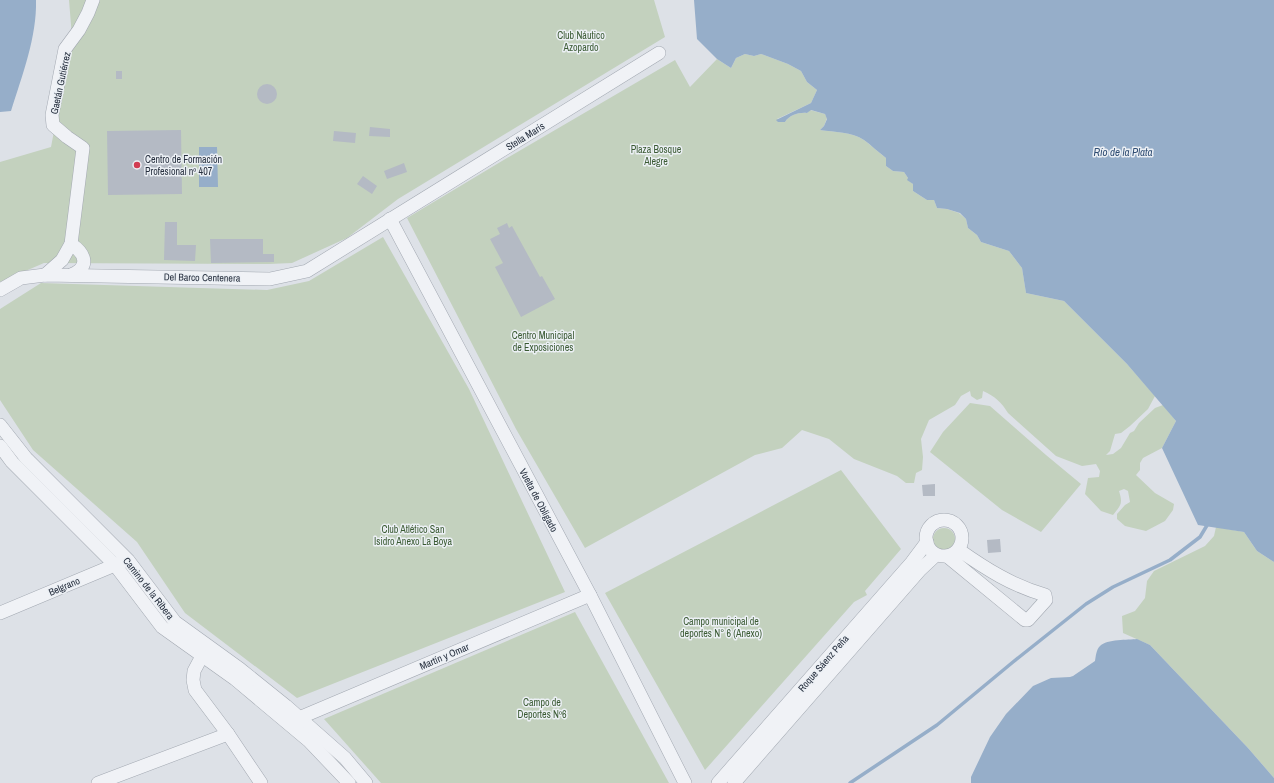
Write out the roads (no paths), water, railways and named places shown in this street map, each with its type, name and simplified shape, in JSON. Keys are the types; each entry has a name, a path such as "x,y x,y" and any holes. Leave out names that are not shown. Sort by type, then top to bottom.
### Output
{"street":[{"name":"Gaetán Gutiérrez","path":"71,244 83,148 53,125 52,115 65,49 79,30 94,0"},
{"name":"Stella Maris","path":"390,219 659,53"},
{"name":"Del Barco Centenera","path":"0,290 21,278 45,275 270,278 307,272 390,219"},
{"name":"Vuelta de Obligado","path":"390,219 590,595 685,783"},
{"path":"45,275 62,260 71,244 79,249 84,257 82,269 71,275"},
{"name":"Camino de la Ribera","path":"0,425 26,458 128,560 175,622 240,669 299,718 345,758 366,783"},
{"name":"Camino de la Ribera","path":"0,446 12,462 115,565 162,627 235,679 309,741 349,783"},
{"name":"Roque Sáenz Peña","path":"718,783 912,562 927,542 926,537 928,530 933,524 940,520 948,520 955,523 962,531 963,541 920,570 734,783"},
{"path":"927,542 931,550 947,553 987,570 1027,590 1045,595 1046,600 1028,620 1025,620 947,553"},
{"name":"Belgrano","path":"0,613 128,560"},
{"name":"Martín y Omar","path":"299,718 590,595"},
{"path":"202,656 194,671 192,680 195,690 228,734 261,783"},
{"path":"98,783 228,734"}],"water":[{"path":"0,0 36,0 36,14 28,56 11,111 0,112"},
{"name":"Río de la Plata","path":"694,0 1274,0 1274,562 1257,551 1244,532 1198,525 1162,448 1176,421 1127,364 1064,301 1026,293 1022,268 1009,251 981,242 977,235 968,228 966,219 960,213 937,208 934,200 927,200 913,191 913,184 907,180 908,178 904,172 893,171 886,166 886,158 864,140 848,134 820,130 824,126 827,119 825,114 811,110 807,113 792,116 785,122 778,122 776,120 811,103 817,90 807,82 801,71 788,64 761,54 754,56 745,54 736,58 731,68 717,59 697,39"},
{"path":"199,147 217,147 218,187 199,187"},
{"path":"1137,639 1150,645 1248,748 1274,778 1274,783 971,783 971,777 990,737 1006,714 1033,686 1051,678 1073,676 1095,661 1098,649 1107,642"}],"waterway":[{"path":"850,783 937,725 1086,604 1113,587 1170,560 1200,537 1209,522"}],"place":[{"name":"Centro de Formación Profesional nº 407","path":"137,165"}],"park label":[{"name":"Club Náutico Azopardo","path":"581,40"},
{"name":"Plaza Bosque Alegre","path":"656,154"},
{"name":"Centro Municipal de Exposiciones","path":"543,340"},
{"name":"Club Atlético San Isidro Anexo La Boya","path":"413,534"},
{"name":"Campo municipal de deportes N° 6 (Anexo)","path":"721,626"},
{"name":"Campo de Deportes Nº6","path":"542,708"}]}
